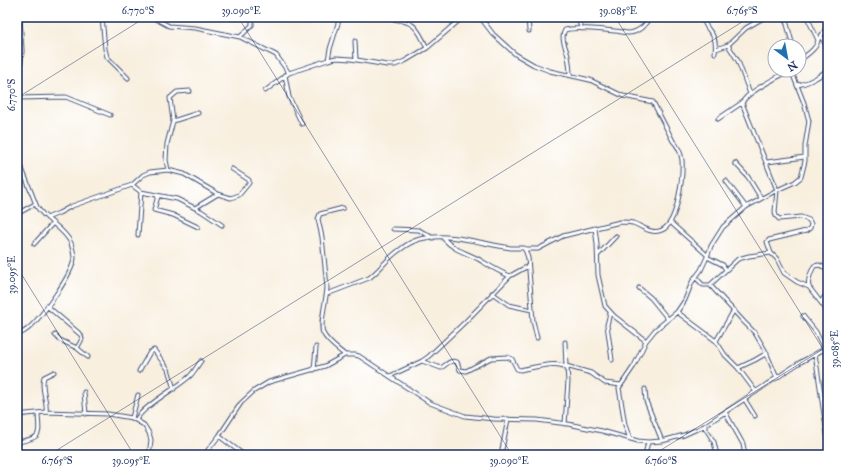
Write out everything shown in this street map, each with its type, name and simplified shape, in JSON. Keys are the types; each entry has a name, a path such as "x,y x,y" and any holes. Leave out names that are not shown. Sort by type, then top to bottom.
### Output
{"street":[{"path":"20,17 22,51 17,98 66,97 110,115"},
{"path":"102,17 107,57 128,78"},
{"path":"152,17 169,26 195,28 240,37 276,55 289,73"},
{"path":"240,37 252,24 252,17"},
{"path":"328,60 340,17"},
{"path":"383,17 406,21 413,25 420,34 427,48"},
{"path":"265,91 289,73 336,58 382,65 395,65 410,60 427,48 463,17"},
{"path":"327,294 369,278 389,257 414,241 420,239 442,237 525,249 538,249 563,236 627,222 652,231 661,231 666,228 674,217 680,193 682,160 677,145 666,129 655,105 649,100 622,96 590,80 550,71 534,64 515,54 493,34 480,17"},
{"path":"528,17 529,32"},
{"path":"577,17 582,29"},
{"path":"570,75 568,54 563,40 563,33 567,29 597,29 630,33 644,26 648,22 649,17"},
{"path":"703,17 715,38 716,51 728,45 746,28 764,17"},
{"path":"785,17 790,38"},
{"path":"807,17 818,40"},
{"path":"807,54 818,44 818,40 828,27"},
{"path":"821,36 828,49"},
{"path":"355,41 356,60"},
{"path":"728,45 738,61 750,94"},
{"path":"797,85 804,84 824,74 828,67"},
{"path":"285,75 289,97 302,124"},
{"path":"718,119 743,102 744,99 750,94 776,78"},
{"path":"630,439 625,425 619,388 634,366 646,340 655,330 677,312 687,296 692,282 707,256 716,236 723,227 746,207 761,198 799,180 803,171 805,157 804,146 809,122 804,103 794,78"},
{"path":"168,170 166,160 167,144 173,121 170,98 178,92 190,91"},
{"path":"743,102 743,106 767,162 777,190 776,216 779,219 800,217 809,220 811,224 810,228 806,231 769,240 767,245 787,276 809,287 828,312"},
{"path":"173,121 198,113"},
{"path":"17,156 35,204 42,214 67,236 74,257 67,277 47,306 31,326 17,335"},
{"path":"767,162 805,157"},
{"path":"735,163 752,182 761,198"},
{"path":"46,218 72,206 132,185 150,172 168,170 184,174 218,194 231,198 236,197 249,183 249,180 232,169"},
{"path":"17,172 22,171"},
{"path":"726,181 746,207"},
{"path":"132,185 141,192 177,199 201,211 222,226"},
{"path":"138,235 141,192"},
{"path":"195,208 218,194"},
{"path":"158,196 154,210 174,215 198,227"},
{"path":"17,214 35,204"},
{"path":"343,208 320,214 319,216 327,294 322,328 326,337 345,355"},
{"path":"670,222 707,256 723,265 726,270"},
{"path":"34,244 52,223"},
{"path":"595,228 598,254 598,275 605,306 610,312 646,340"},
{"path":"393,230 419,230 433,238"},
{"path":"598,254 606,248 616,236"},
{"path":"442,237 455,249 479,260 495,270 510,276"},
{"path":"525,249 528,258 532,310 537,338"},
{"path":"695,277 703,285 710,285 734,263 743,258 771,253"},
{"path":"809,287 808,284 814,266 819,265 828,270"},
{"path":"390,376 422,361 437,350 510,276 528,266"},
{"path":"710,285 755,333 777,378"},
{"path":"639,288 651,298 668,319"},
{"path":"821,302 828,291"},
{"path":"492,293 509,305 532,310"},
{"path":"47,306 81,335 82,339 77,348"},
{"path":"716,341 734,310"},
{"path":"610,312 607,325 612,360"},
{"path":"677,312 716,341 725,355 738,368 756,392"},
{"path":"804,316 816,332 824,349"},
{"path":"55,335 60,340 77,348 88,358"},
{"path":"565,342 568,381 566,424"},
{"path":"314,370 316,347"},
{"path":"204,455 219,436 241,403 254,391 277,380 314,370 345,355 359,356 430,403 465,416 476,418 537,420 566,424 648,442 662,441 684,435 704,426 777,378 828,347"},
{"path":"139,370 150,352 154,350 168,370 174,389"},
{"path":"738,368 766,353"},
{"path":"815,354 828,441"},
{"path":"422,361 441,368 454,361 457,362 460,370 462,371 491,358 506,357 512,359 517,369 520,370 556,364 563,365 591,373 605,382 621,385"},
{"path":"136,420 152,404 192,375 201,361"},
{"path":"46,412 47,408 43,380 44,377 54,372"},
{"path":"645,389 646,401 662,441"},
{"path":"84,392 86,414"},
{"path":"132,418 138,396"},
{"path":"745,400 755,416"},
{"path":"17,415 46,412 108,414 132,418 144,425 149,433 151,440 149,455"},
{"path":"725,412 743,444 746,455"},
{"path":"18,442 37,437 39,432 38,413"},
{"path":"501,455 508,419"},
{"path":"704,426 714,442 718,455"},
{"path":"219,436 244,455"},
{"path":"645,455 648,442"}]}
